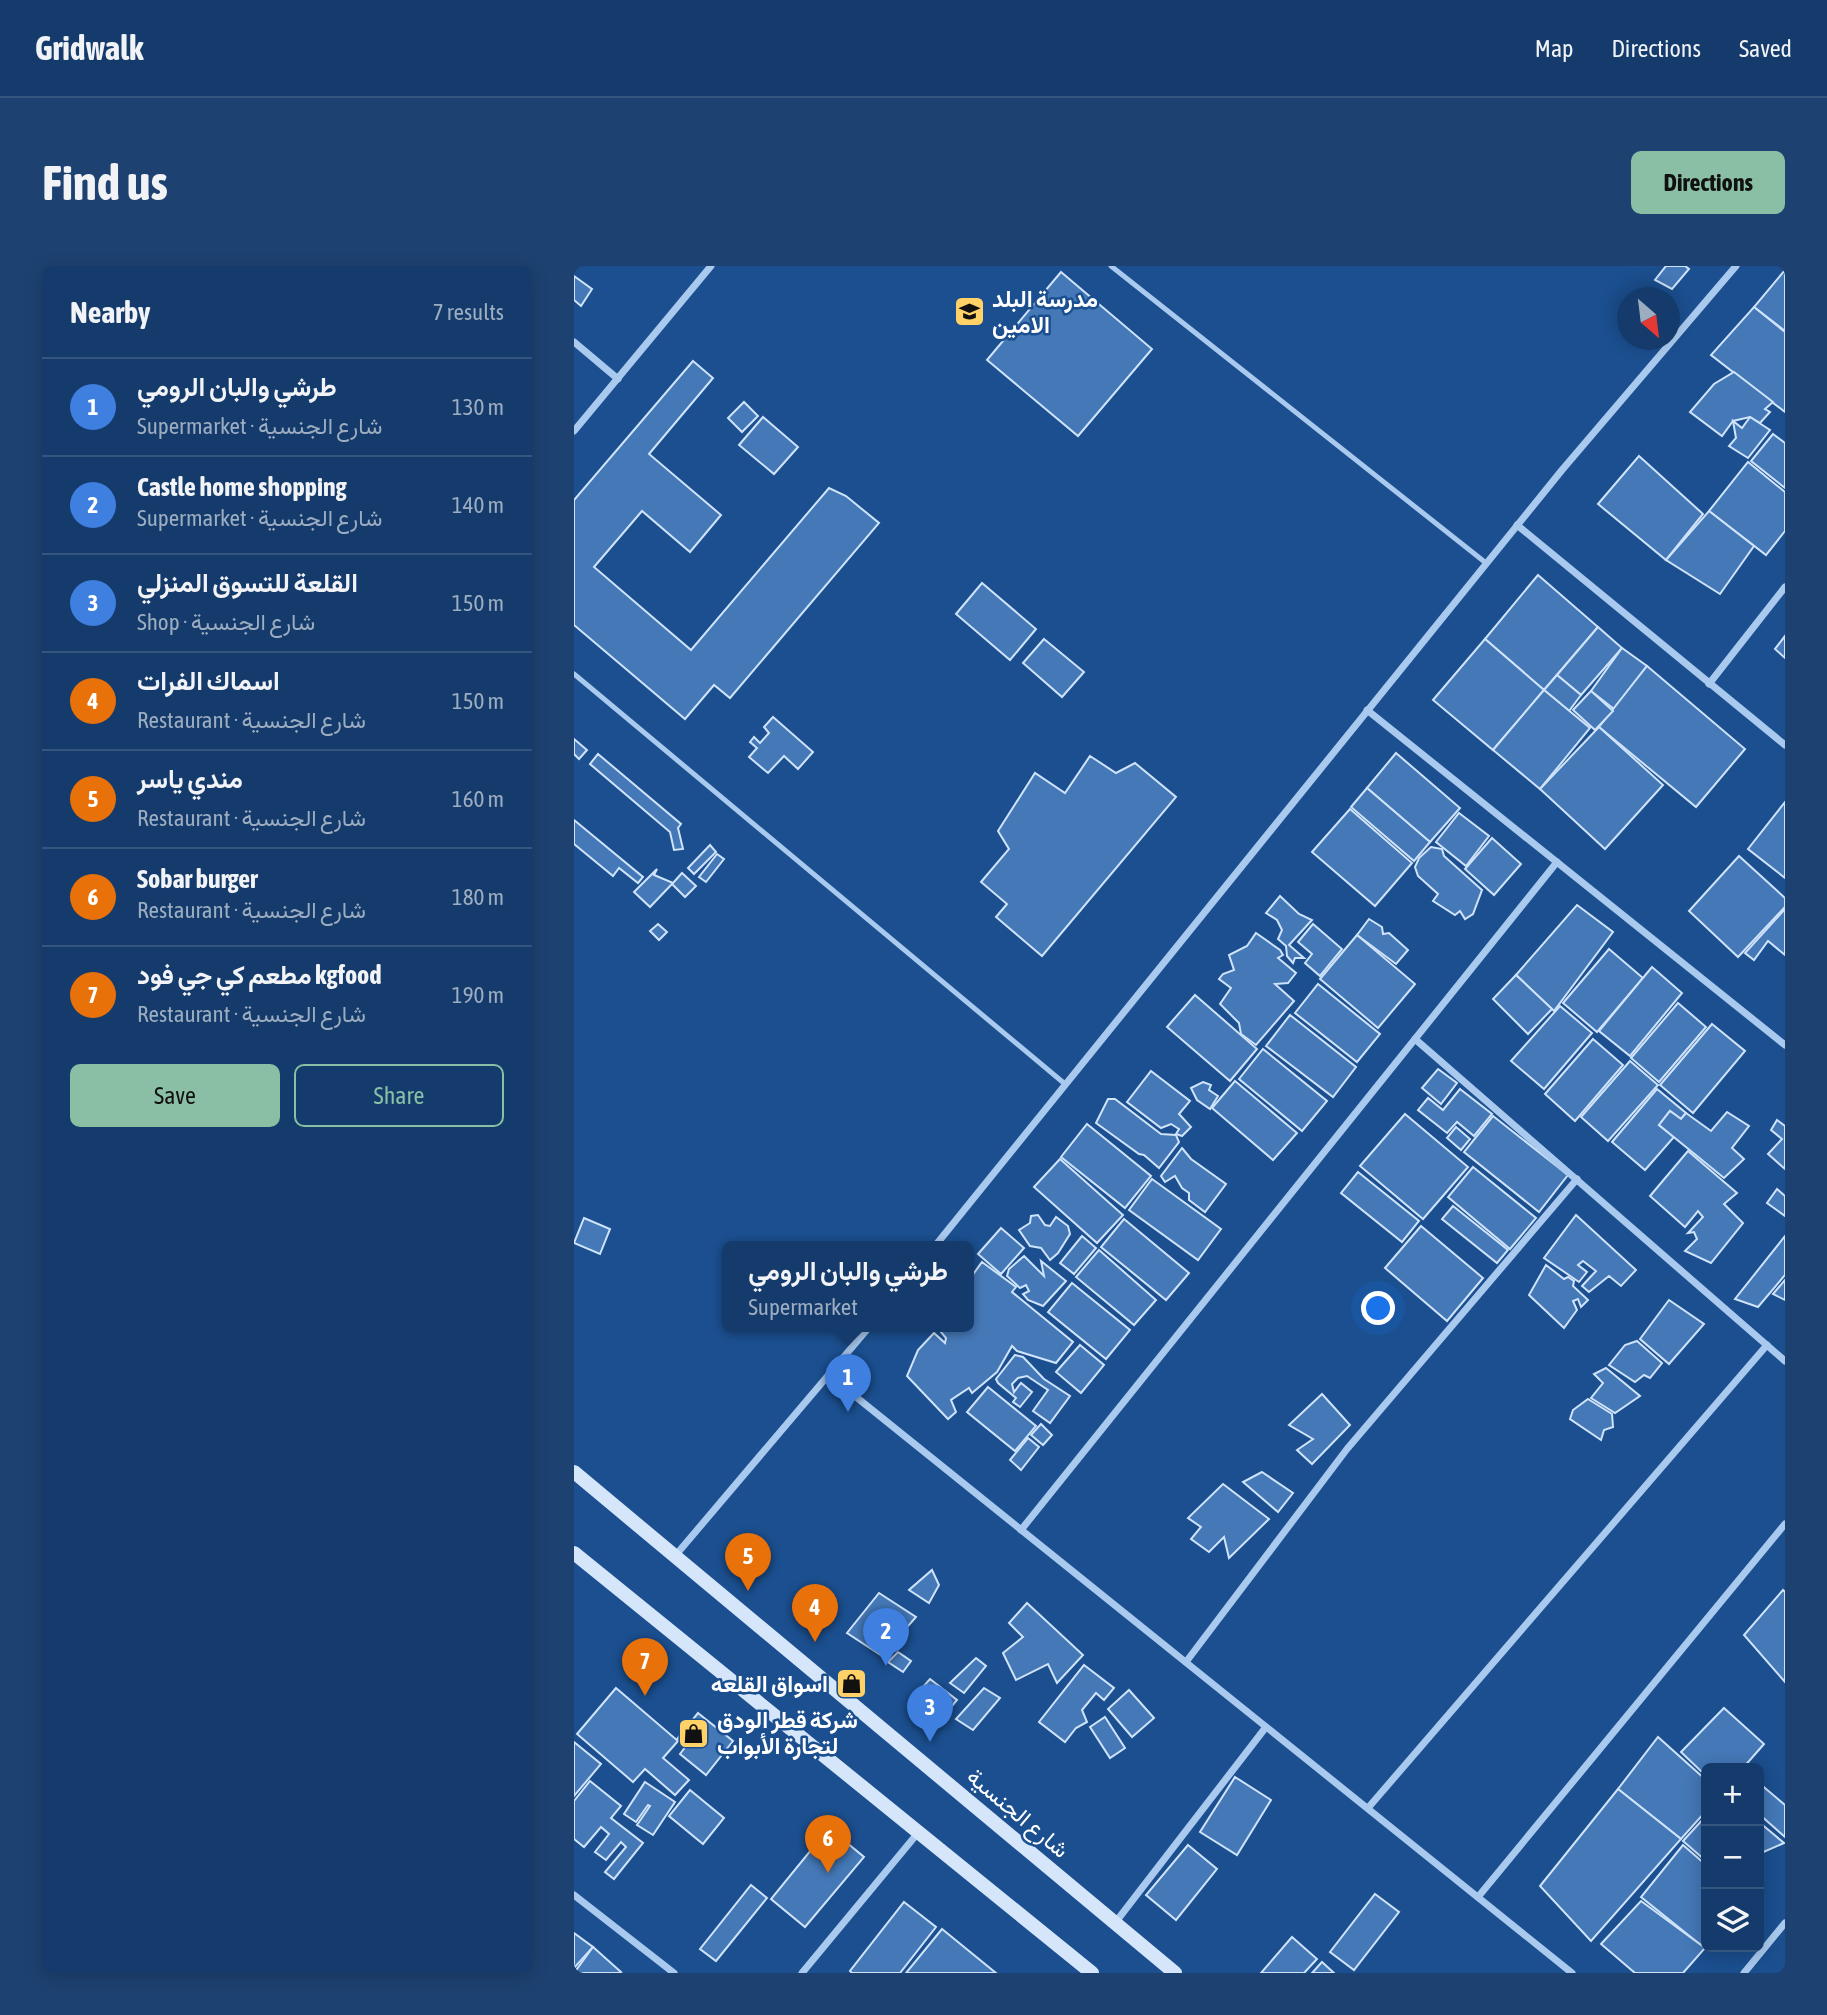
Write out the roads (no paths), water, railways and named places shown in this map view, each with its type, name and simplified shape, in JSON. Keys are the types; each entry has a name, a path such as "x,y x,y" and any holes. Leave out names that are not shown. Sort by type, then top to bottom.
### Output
{"main road":[{"name":"شارع الجنسية","path":"574,1472 1175,1973"},
{"path":"574,1553 917,1834 1092,1973"}],"street":[{"path":"574,431 711,266"},
{"path":"939,1241 1517,525 1736,266"},
{"path":"574,342 618,379"},
{"path":"1517,525 1785,745"},
{"path":"1709,684 1785,587"},
{"path":"1367,710 1785,1045"},
{"path":"1021,1530 1557,862"},
{"path":"1415,1039 1785,1361"},
{"path":"1186,1662 1347,1449 1577,1178"},
{"path":"675,1556 865,1332"},
{"path":"1368,1808 1767,1345"},
{"path":"830,1376 1572,1973"},
{"path":"1478,1897 1785,1524"},
{"path":"1114,1924 1266,1727"},
{"path":"802,1973 917,1834"},
{"path":"574,1895 674,1973"},
{"path":"1744,1973 1785,1923"}],"lane":[{"path":"1111,266 1486,563"},
{"path":"574,674 1065,1084"}],"place":[{"name":"مدرسة البلد الامين","path":"969,312"},
{"name":"طرشي والبان الرومي","path":"848,1412"},
{"name":"مندي ياسر","path":"748,1591"},
{"name":"اسماك الفرات","path":"815,1642"},
{"name":"Castle home shopping","path":"886,1666"},
{"name":"اسواق القلعه","path":"851,1684"},
{"name":"مطعم کي جي فود kgfood","path":"645,1696"},
{"name":"شركة قطر الودق لتجارة الأبواب","path":"694,1733"},
{"name":"القلعة للتسوق المنزلي","path":"930,1742"},
{"name":"Sobar burger","path":"828,1873"}]}
